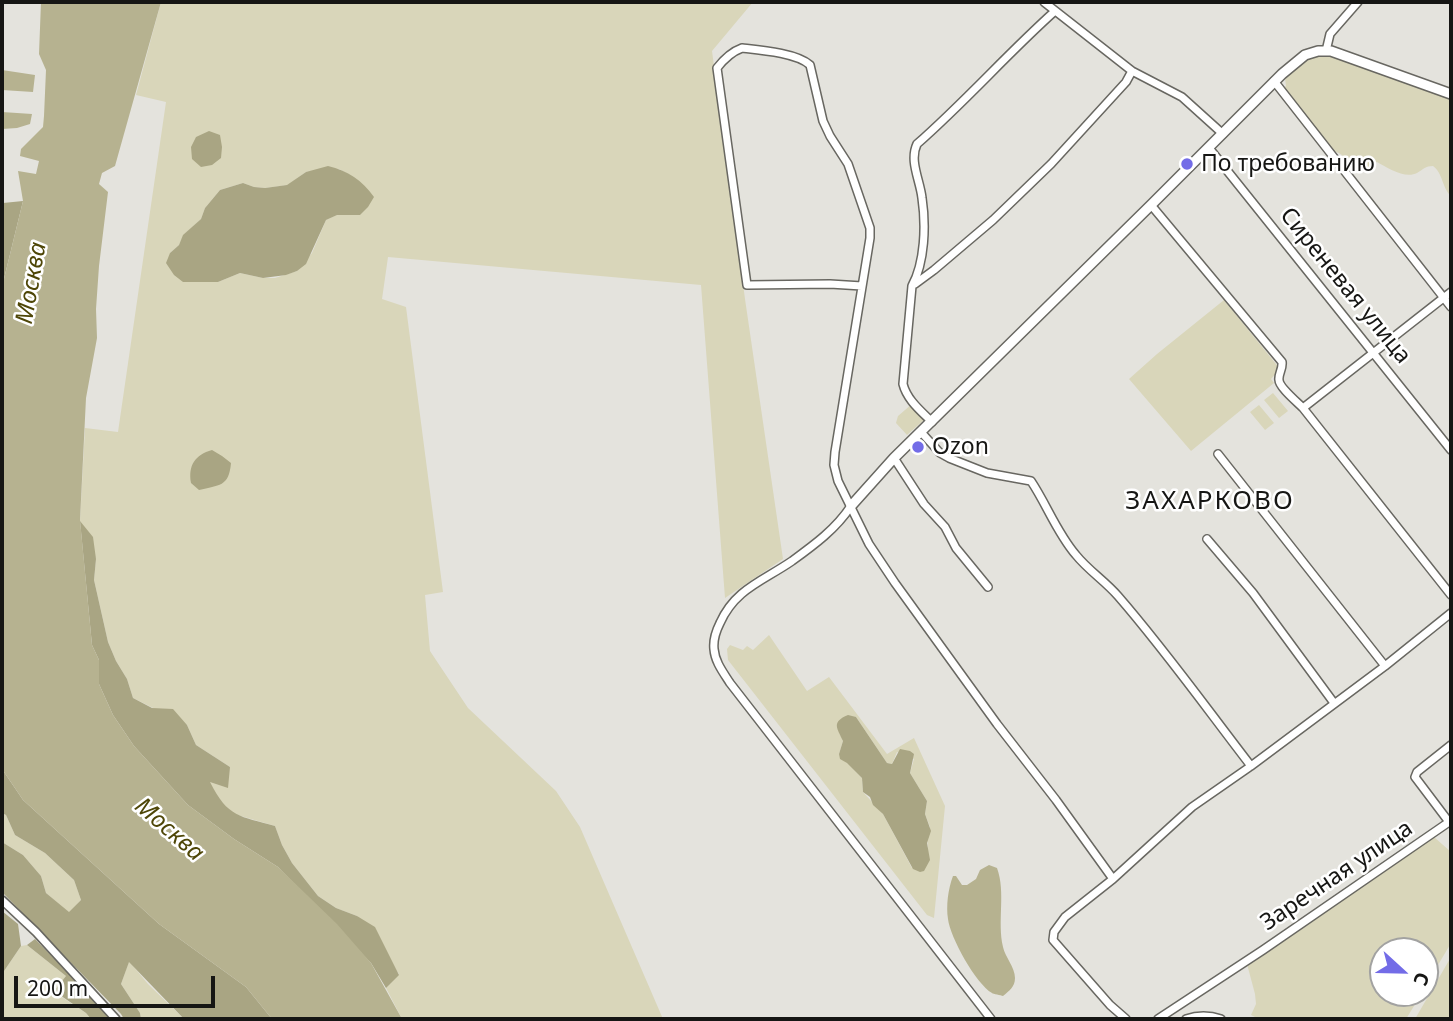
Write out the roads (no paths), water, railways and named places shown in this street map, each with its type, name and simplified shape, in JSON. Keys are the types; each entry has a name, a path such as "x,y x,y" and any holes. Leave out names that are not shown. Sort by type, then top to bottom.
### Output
{"street":[{"path":"1044,2 1132,71 1182,97 1223,134"},
{"path":"1326,51 1330,34 1358,2"},
{"path":"932,422 905,392 903,384 912,286 918,275 924,219 923,200 913,159 917,144 1055,11"},
{"path":"862,286 747,285 717,68 736,50 742,48 807,61 823,121 848,164 870,228 862,286 834,465 838,481 869,544 895,583 1112,879"},
{"path":"991,1019 730,683 715,657 713,648 723,615 735,598 750,586 791,561 837,526 851,506 894,458 1209,148 1260,94 1305,55 1326,51 1339,54 1451,94"},
{"path":"912,286 934,271 993,220 1043,172 1126,82 1132,71"},
{"path":"1274,81 1451,307"},
{"name":"Сиреневая улица","path":"1209,148 1451,450"},
{"path":"1151,205 1282,362 1279,383 1303,408 1451,594"},
{"path":"1303,408 1451,292"},
{"path":"921,432 940,453 949,458 987,473 1031,481 1076,555 1117,595 1251,766"},
{"path":"1218,454 1385,666"},
{"path":"894,458 924,504 945,527 956,548 988,587"},
{"path":"1207,538 1253,593 1335,703"},
{"path":"1126,1019 1110,1005 1054,940 1054,932 1066,917 1192,807 1385,666 1451,613"},
{"name":"Заречная улица","path":"1158,1019 1450,821 1415,777 1417,772 1451,744"},
{"path":"2,900 36,932 116,1019"},
{"path":"1186,1019 1213,1016 1221,1019"}],"water":[{"name":"Москва","path":"41,2 161,2 115,166 102,173 99,184 108,192 99,266 97,338 86,398 80,520 92,645 99,660 99,684 113,715 134,746 188,805 278,867 337,924 371,963 402,1019 272,1019 246,987 159,924 23,800 2,769 2,287 23,201 18,171 36,174 39,161 20,156 21,149 43,127 46,70 39,54"},
{"path":"2,70 35,75 33,92 2,90"},
{"path":"2,112 32,114 30,124 2,129"},
{"path":"989,865 997,868 1000,878 1001,937 1004,951 1015,974 1013,986 1003,996 986,988 972,970 953,937 947,914 953,876 956,876 962,885 967,885 976,879 980,870"}],"place":[{"name":"По требованию","path":"1187,164"},
{"name":"Ozon","path":"918,447"}],"district":[{"name":"ЗАХАРКОВО","path":"1210,502"}]}
